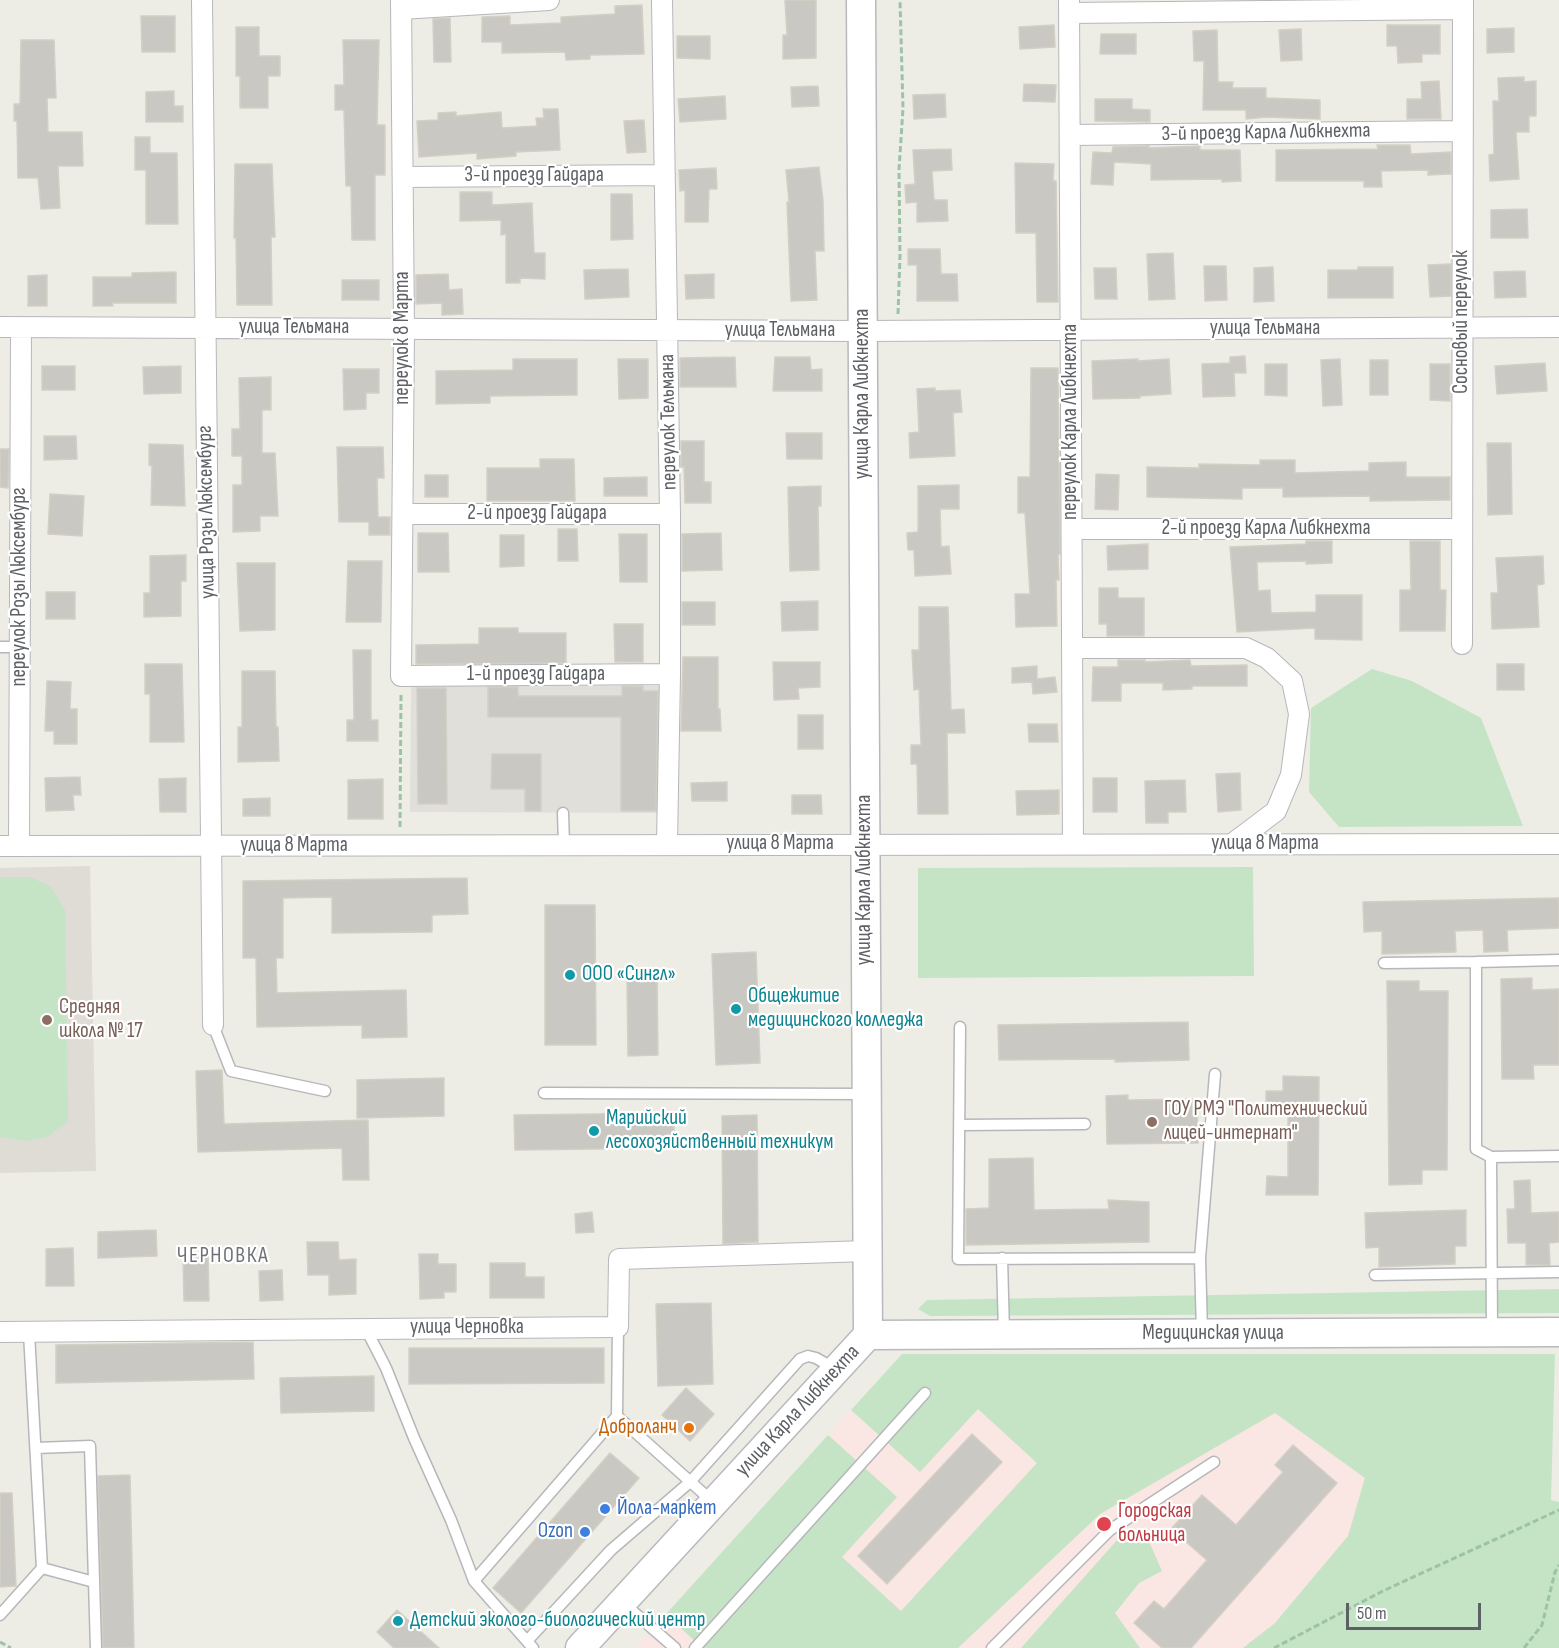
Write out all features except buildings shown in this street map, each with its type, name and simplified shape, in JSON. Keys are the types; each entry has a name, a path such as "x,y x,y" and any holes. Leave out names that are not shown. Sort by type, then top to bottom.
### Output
{"main road":[{"name":"улица Карла Либкнехта","path":"580,1648 867,1335 861,0"},
{"name":"Медицинская улица","path":"867,1335 1559,1332"}],"street":[{"name":"улица Розы Люксембург","path":"202,0 213,1025"},
{"path":"401,4 549,0"},
{"name":"переулок Тельмана","path":"662,0 670,514 667,845"},
{"name":"переулок 8 Марта","path":"401,4 404,329 401,676"},
{"path":"1069,6 1463,5"},
{"name":"Сосновый переулок","path":"1462,644 1463,5"},
{"name":"переулок Карла Либкнехта","path":"1069,6 1073,844"},
{"name":"3-й проезд Карла Либкнехта","path":"1070,135 1463,131"},
{"name":"3-й проезд Гайдара","path":"403,177 665,175"},
{"name":"улица Тельмана","path":"0,327 898,331 1559,327"},
{"name":"переулок Розы Люксембург","path":"10,846 10,647 21,327"},
{"name":"2-й проезд Гайдара","path":"403,514 670,514"},
{"name":"2-й проезд Карла Либкнехта","path":"1072,529 1461,529"},
{"path":"1072,648 1246,648 1267,658 1292,681 1299,714 1291,775 1276,811 1232,843"},
{"name":"1-й проезд Гайдара","path":"401,676 670,674"},
{"name":"улица 8 Марта","path":"10,846 1559,844"},
{"path":"618,1327 619,1259 867,1251"},
{"name":"улица Черновка","path":"0,1332 618,1327"}],"lane":[{"path":"563,813 564,845"},
{"path":"1384,963 1559,960"},
{"path":"1476,962 1476,1149 1491,1157 1559,1156"},
{"path":"213,1025 231,1071 325,1091"},
{"path":"960,1027 958,1259 1200,1258"},
{"path":"1202,1334 1200,1258 1215,1074"},
{"path":"544,1093 866,1095"},
{"path":"960,1125 1085,1124"},
{"path":"1491,1157 1492,1333"},
{"path":"1002,1258 1004,1335"},
{"path":"1375,1275 1559,1272"},
{"path":"474,1581 617,1416 618,1327"},
{"path":"366,1329 386,1368 451,1520 474,1581 530,1645 611,1550 690,1482 800,1359 808,1356 816,1358 836,1370"},
{"path":"0,1615 42,1568 29,1333"},
{"path":"695,1648 925,1393"},
{"path":"617,1416 713,1502"},
{"path":"36,1448 90,1446 96,1648"},
{"path":"992,1648 1110,1530 1214,1462"},
{"path":"42,1568 94,1582"},
{"path":"622,1602 675,1648"}],"path":[{"path":"898,331 899,170 903,108 900,0"},
{"path":"400,845 401,676"},
{"path":"1274,1648 1383,1591 1559,1510"},
{"path":"1524,1648 1542,1625 1555,1572 1559,1565"},
{"path":"0,1641 11,1648"}],"shaded area":[{"path":"411,685 662,686 661,813 410,812"},
{"name":"Средняя школа № 17","path":"90,866 96,1171 0,1173 0,868"},
{"name":"Городская больница","path":"902,1354 1555,1354 1392,1648 635,1648"}],"green space":[{"path":"1372,669 1412,681 1481,718 1523,826 1339,827 1309,792 1311,708"},
{"path":"1253,867 1254,976 918,978 918,868"},
{"path":"0,877 30,877 50,886 65,910 68,1121 47,1137 25,1141 0,1137"},
{"path":"1559,1289 1559,1313 930,1316 918,1309 927,1300"},
{"name":"Городская больница","path":"902,1354 1555,1354 1551,1500 1559,1502 1559,1648 1243,1648 1275,1623 1348,1536 1365,1478 1275,1413 1100,1514 958,1648 702,1648 666,1614 828,1435 897,1497 842,1557 901,1611 1037,1463 978,1409 920,1472 851,1410"},
{"path":"1147,1537 1162,1571 1139,1583 1115,1613 1140,1648 1021,1648 1119,1538"}],"place":[{"name":"ООО «Сингл»","path":"570,975"},
{"name":"Общежитие медицинского колледжа","path":"736,1009"},
{"name":"Средняя школа № 17","path":"47,1020"},
{"name":"ГОУ РМЭ \"Политехнический лицей-интернат\"","path":"1152,1122"},
{"name":"Марийский лесохозяйственный техникум","path":"594,1131"},
{"name":"Доброланч","path":"689,1428"},
{"name":"Йола-маркет","path":"605,1509"},
{"name":"Городская больница","path":"1104,1524"},
{"name":"Ozon","path":"585,1532"},
{"name":"Детский эколого-биологический центр","path":"398,1621"}],"district":[{"name":"ЧЕРНОВКА","path":"223,1256"}]}
